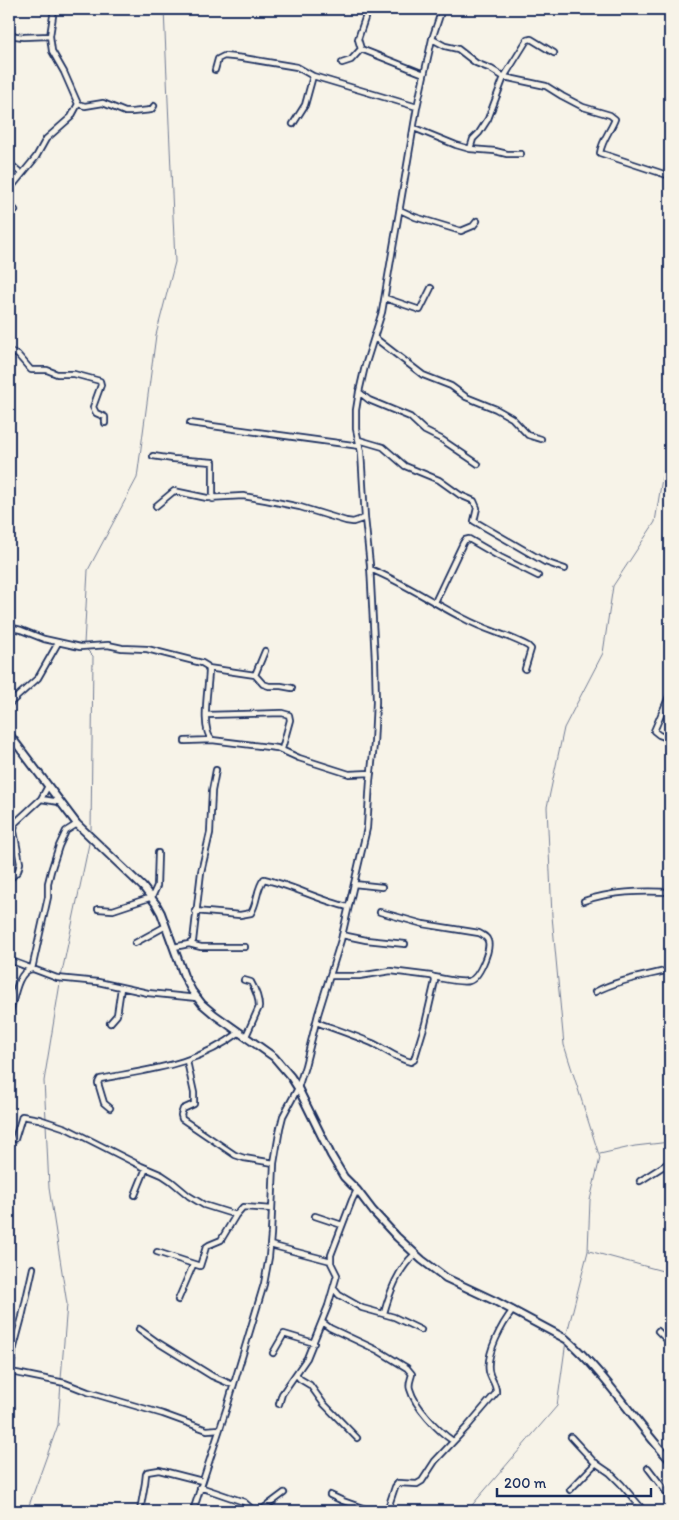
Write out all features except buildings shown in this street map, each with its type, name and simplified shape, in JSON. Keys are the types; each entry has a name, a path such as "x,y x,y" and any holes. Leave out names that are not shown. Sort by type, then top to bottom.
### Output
{"main road":[{"path":"9,734 77,824 144,887 152,897 166,926 184,976 192,991 215,1015 274,1057 291,1077 344,1177 385,1224 415,1254 446,1278 513,1310 566,1339 606,1382 670,1460"}],"street":[{"path":"54,9 50,36 52,51 64,72 78,104"},
{"path":"361,49 358,39 366,15 363,11 364,9"},
{"path":"193,1511 264,1284 270,1245 274,1163 283,1116 298,1088 305,1066 342,935 366,828 374,744 375,660 362,466 356,421 359,392 365,366 375,338 385,298 417,107 432,39 442,9"},
{"path":"9,35 23,37 50,36"},
{"path":"432,39 445,46 458,49 476,63 504,77 546,86 583,107 610,115 615,118 611,129 601,145 600,153 670,176"},
{"path":"470,149 473,139 488,119 504,77 528,40 531,39 554,53"},
{"path":"342,63 351,60 361,49"},
{"path":"361,49 424,74"},
{"path":"215,70 218,60 224,56 297,67 313,76 417,107"},
{"path":"293,124 305,105 313,76"},
{"path":"78,104 85,106 103,103 125,112 151,110 154,106"},
{"path":"9,190 36,157 46,139 71,116 78,104"},
{"path":"414,128 456,146 507,154 521,154"},
{"path":"9,163 22,174"},
{"path":"9,204 15,210"},
{"path":"400,210 415,217 461,231 472,226 477,221"},
{"path":"385,298 420,310 431,288"},
{"path":"375,338 425,377 451,386 466,397 496,409 512,418 528,435 541,439"},
{"path":"9,351 18,355 31,370 47,370 57,374 74,374 100,381 101,384 94,407 96,413 105,417 105,423"},
{"path":"359,392 369,400 410,417 425,431 441,439 478,464"},
{"path":"190,423 360,446"},
{"path":"359,440 383,447 405,466 439,480 460,495 474,501 476,508 474,521 545,562 565,568"},
{"path":"153,456 213,462 213,499"},
{"path":"156,506 174,491 213,499 243,496 300,507 353,522 365,518"},
{"path":"435,602 466,539 538,576"},
{"path":"370,569 472,623 528,646 531,652 525,669"},
{"path":"9,627 37,637 80,646 112,645 122,648 147,649 202,663 208,668 255,675 263,684 269,686 292,688"},
{"path":"9,704 38,678 58,642"},
{"path":"255,675 265,652"},
{"path":"208,668 206,715 207,732 212,740"},
{"path":"670,694 654,731 658,735 670,739"},
{"path":"206,715 282,713 289,715 290,720 282,750"},
{"path":"185,741 212,740 282,750 299,758 349,774 370,773"},
{"path":"189,944 193,941 200,872 210,833 212,791 216,770"},
{"path":"9,880 18,871 20,863 14,831 15,823 42,799 48,786"},
{"path":"42,799 59,802"},
{"path":"32,969 48,897 48,883 51,871 66,831 77,824"},
{"path":"98,909 113,910 152,897 156,886 158,853"},
{"path":"195,911 240,915 251,913 256,906 259,885 264,878 348,907"},
{"path":"354,884 382,887"},
{"path":"584,902 612,894 648,891 670,892"},
{"path":"330,976 359,976 391,971 434,978 470,981 477,976 488,948 486,937 479,933 423,924 380,912"},
{"path":"135,942 166,926"},
{"path":"342,935 366,940 405,944"},
{"path":"174,947 189,944 202,947 245,947"},
{"path":"9,960 57,978 98,982 170,996 198,998"},
{"path":"9,1015 19,979 25,971 32,969"},
{"path":"595,992 629,979 670,970"},
{"path":"316,1022 374,1044 397,1057 412,1062 425,1024 435,982 434,978"},
{"path":"110,1108 104,1103 98,1083 100,1079 187,1061 216,1049 243,1034 259,1007 259,1000 251,982 244,980"},
{"path":"110,1023 117,1015 121,988"},
{"path":"187,1061 194,1093 194,1104 183,1109 180,1115 182,1119 235,1155 274,1163"},
{"path":"15,1139 20,1117 22,1116 66,1128 171,1181 188,1196 204,1205 236,1215"},
{"path":"640,1181 670,1162"},
{"path":"135,1195 146,1168"},
{"path":"279,1404 282,1394 307,1358 314,1344 334,1288 337,1272 331,1261 331,1255 357,1190"},
{"path":"157,1252 200,1266 206,1248 221,1240 243,1207 272,1209"},
{"path":"315,1216 342,1225"},
{"path":"270,1245 331,1261"},
{"path":"384,1314 388,1298 398,1275 407,1261 415,1254"},
{"path":"178,1300 193,1265"},
{"path":"9,1449 11,1350 22,1316 32,1268"},
{"path":"334,1288 339,1295 362,1308 394,1317 420,1330"},
{"path":"387,1511 398,1483 417,1484 422,1481 435,1461 496,1393 496,1387 489,1369 491,1355 500,1331 513,1310"},
{"path":"322,1322 330,1328 379,1351 407,1368 412,1374 409,1388 420,1408 442,1434 453,1441"},
{"path":"139,1329 212,1376 233,1385"},
{"path":"658,1331 670,1343"},
{"path":"273,1353 284,1334 314,1344"},
{"path":"11,1372 64,1383 207,1430 219,1430"},
{"path":"296,1374 310,1385 323,1403 356,1438"},
{"path":"571,1437 596,1463 621,1484 644,1511"},
{"path":"570,1490 596,1463"},
{"path":"648,1468 670,1497"},
{"path":"140,1511 146,1474 148,1472 159,1470 202,1481"},
{"path":"200,1487 244,1502 254,1511"},
{"path":"260,1511 284,1492"},
{"path":"330,1495 371,1511"},
{"path":"497,1508 510,1511"}],"waterway":[{"path":"84,644 88,570 137,478 156,335 175,262 164,9"},
{"path":"566,1337 588,1251 590,1200 600,1158 564,1045 552,916 547,807 564,728 603,653 613,586 655,522 670,429"},
{"path":"85,648 93,656 91,833"},
{"path":"46,1119 44,1081 61,977 90,839"},
{"path":"46,1123 49,1188 67,1304 61,1379"},
{"path":"600,1154 635,1146 670,1142"},
{"path":"589,1251 670,1273"},
{"path":"467,1511 557,1406 566,1341"},
{"path":"27,1511 58,1425 61,1383"}]}
